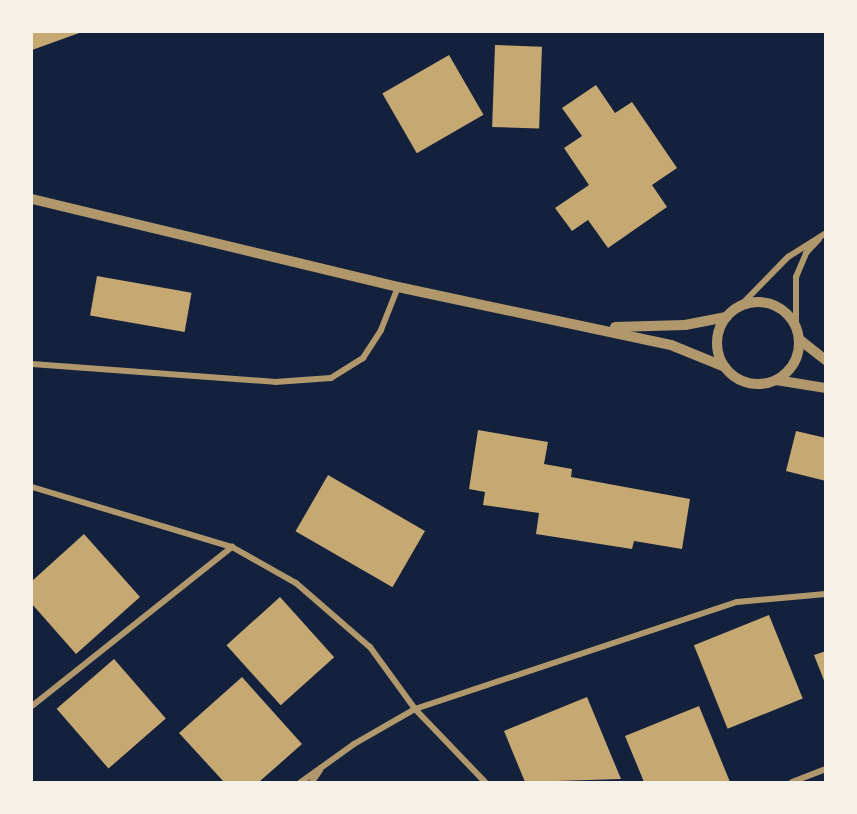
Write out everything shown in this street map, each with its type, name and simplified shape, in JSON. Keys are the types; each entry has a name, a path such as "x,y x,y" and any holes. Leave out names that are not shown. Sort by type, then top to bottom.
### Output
{"street":[{"path":"32,199 398,287 597,327 671,345 725,367 753,383 776,380 825,388"},
{"path":"597,327 685,325 726,317 740,306 788,257 825,234"},
{"path":"796,327 796,277 806,253 825,234"},
{"path":"32,364 275,382 331,378 363,358 381,330 398,287"},
{"path":"740,306 753,302 772,304 789,315 796,327 800,340 794,364 776,380"},
{"path":"725,367 717,342 726,317"},
{"path":"800,340 825,360"},
{"path":"32,487 232,547 296,583 370,647 415,709 485,783"},
{"path":"32,706 232,547"},
{"path":"301,783 323,764 415,709 737,602 825,594"},
{"path":"312,783 323,764"},
{"path":"792,783 825,769"}],"building":[{"path":"32,32 82,32 32,50"},
{"path":"495,45 542,47 539,129 492,127"},
{"path":"449,55 484,115 417,153 382,94"},
{"path":"596,85 615,113 632,102 677,168 652,185 667,207 608,248 588,220 572,231 555,208 589,185 564,148 582,136 562,108"},
{"path":"97,276 192,293 185,332 90,315"},
{"path":"478,430 548,442 544,464 572,469 571,477 690,499 682,549 634,541 632,549 536,534 539,513 483,505 485,492 469,489"},
{"path":"796,431 826,438 826,481 786,471"},
{"path":"328,475 425,531 392,587 296,531"},
{"path":"84,534 140,597 76,654 32,604 32,581"},
{"path":"280,597 334,657 281,705 226,645"},
{"path":"769,615 803,698 728,729 694,645"},
{"path":"826,651 826,683 825,683 814,655"},
{"path":"114,659 166,719 108,768 57,709"},
{"path":"242,677 302,744 259,782 224,782 179,733"},
{"path":"587,697 621,779 525,782 504,731"},
{"path":"699,706 730,782 644,782 625,736"}]}
